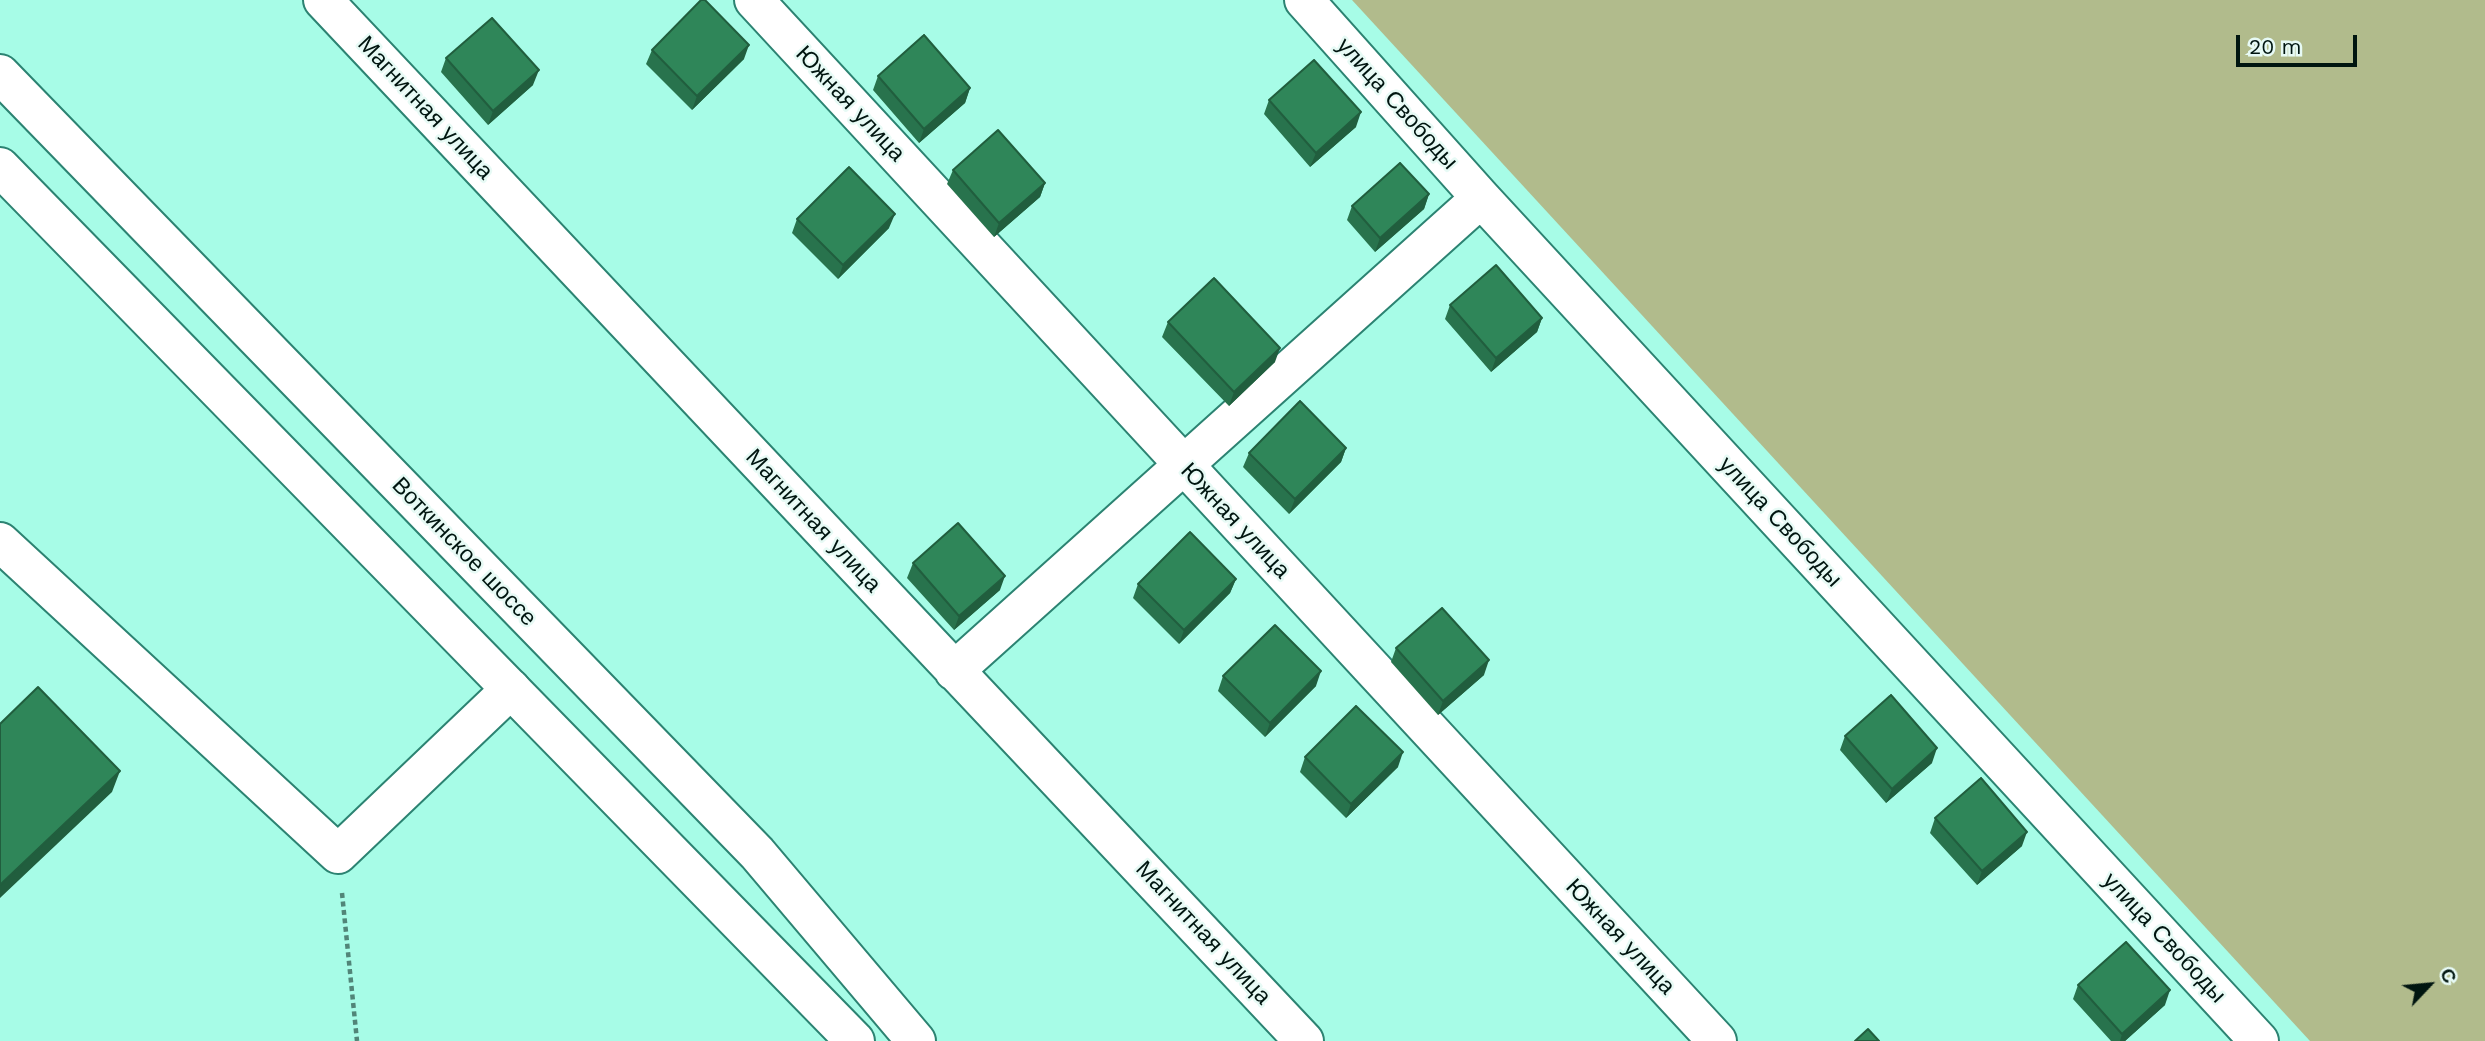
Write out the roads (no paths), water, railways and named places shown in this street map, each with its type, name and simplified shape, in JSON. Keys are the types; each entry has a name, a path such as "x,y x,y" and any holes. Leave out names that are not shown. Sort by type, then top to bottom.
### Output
{"street":[{"name":"Магнитная улица","path":"323,0 1304,1041"},
{"name":"Южная улица","path":"754,0 1717,1041"},
{"name":"улица Свободы","path":"1304,0 1481,198 2259,1041"},
{"name":"Воткинское шоссе","path":"0,74 757,853 916,1041"},
{"path":"3,175 855,1041"},
{"path":"954,671 1481,198"},
{"path":"0,542 338,854 511,689"}]}
